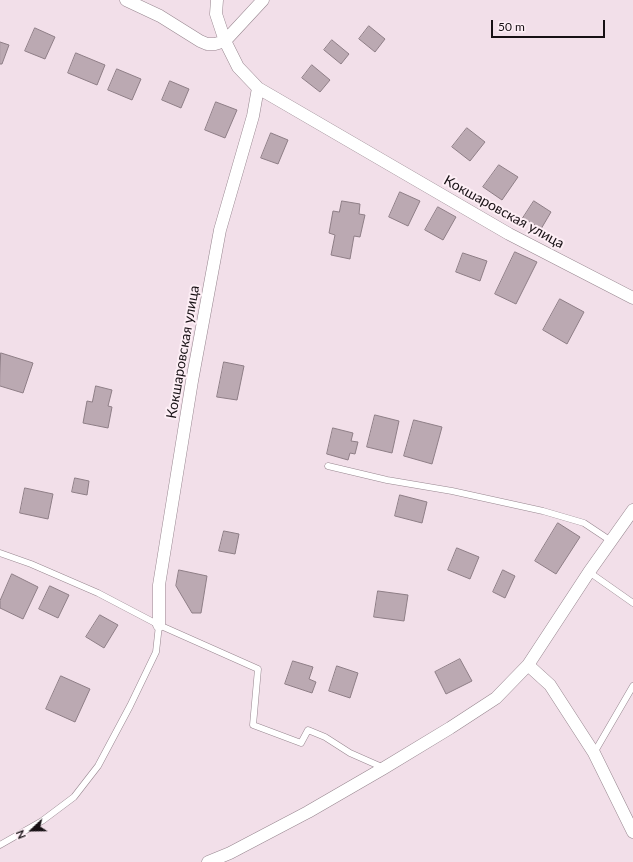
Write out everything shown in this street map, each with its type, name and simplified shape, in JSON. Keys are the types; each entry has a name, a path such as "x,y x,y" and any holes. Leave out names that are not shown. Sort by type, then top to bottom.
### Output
{"street":[{"path":"126,0 160,16 207,44 215,44 225,41 263,0"},
{"name":"Кокшаровская улица","path":"217,0 216,14 225,41 238,67 258,88 509,234 633,298"},
{"name":"Кокшаровская улица","path":"159,625 159,585 192,381 220,230 253,116 258,88"},
{"path":"208,862 230,853 302,815 384,768 496,698 528,665 589,572 633,510"},
{"path":"528,665 550,685 594,752 633,832"}],"lane":[{"path":"328,466 387,480 452,491 543,511 584,523 611,541"},
{"path":"0,553 31,564 98,593 159,625 258,670 253,725 301,743 308,730 325,737 350,753 384,768"},
{"path":"589,572 633,603"},
{"path":"0,845 42,821 74,796 98,766 130,706 156,652 159,625"},
{"path":"594,752 633,686"}],"building":[{"path":"369,26 385,39 375,52 359,39"},
{"path":"35,28 55,37 45,59 25,51"},
{"path":"332,40 349,54 341,64 324,50"},
{"path":"0,42 9,45 2,64 0,64"},
{"path":"76,53 105,65 97,85 68,73"},
{"path":"312,65 330,80 320,92 302,78"},
{"path":"117,69 141,79 132,100 108,90"},
{"path":"170,81 189,89 181,108 162,100"},
{"path":"216,102 237,110 225,138 205,130"},
{"path":"467,128 485,142 470,161 452,147"},
{"path":"271,133 288,140 278,164 261,158"},
{"path":"499,165 518,177 502,200 483,187"},
{"path":"400,192 420,201 408,226 389,217"},
{"path":"342,201 360,204 359,214 365,215 360,237 354,236 350,259 331,255 335,235 329,233 333,211 339,212"},
{"path":"534,201 551,212 541,229 523,218"},
{"path":"438,207 456,217 443,240 425,230"},
{"path":"515,252 537,262 516,304 495,294"},
{"path":"463,253 487,261 480,281 456,272"},
{"path":"560,299 584,312 567,344 543,330"},
{"path":"1,353 33,363 23,393 0,386"},
{"path":"224,362 244,366 237,400 217,397"},
{"path":"96,386 112,390 108,406 112,407 108,428 83,423 87,401 92,402"},
{"path":"375,415 399,421 392,453 367,447"},
{"path":"414,420 442,427 432,464 404,456"},
{"path":"333,428 353,433 351,441 358,442 355,454 350,453 348,460 327,454"},
{"path":"75,478 89,481 87,495 72,492"},
{"path":"25,488 53,494 48,519 20,513"},
{"path":"400,495 427,502 422,523 395,516"},
{"path":"558,523 580,537 556,574 535,561"},
{"path":"224,531 239,534 235,554 219,551"},
{"path":"457,548 479,557 470,579 448,570"},
{"path":"179,570 207,576 201,613 192,613 176,586"},
{"path":"503,570 515,576 505,598 493,592"},
{"path":"12,574 38,587 23,619 0,608 0,601"},
{"path":"50,586 69,595 58,618 39,609"},
{"path":"378,591 408,595 404,621 374,617"},
{"path":"100,615 118,625 104,648 86,637"},
{"path":"460,659 472,681 446,694 435,672"},
{"path":"293,661 313,667 309,679 316,682 312,693 285,684"},
{"path":"337,666 358,673 350,698 329,691"},
{"path":"61,676 90,689 75,722 46,709"}]}
